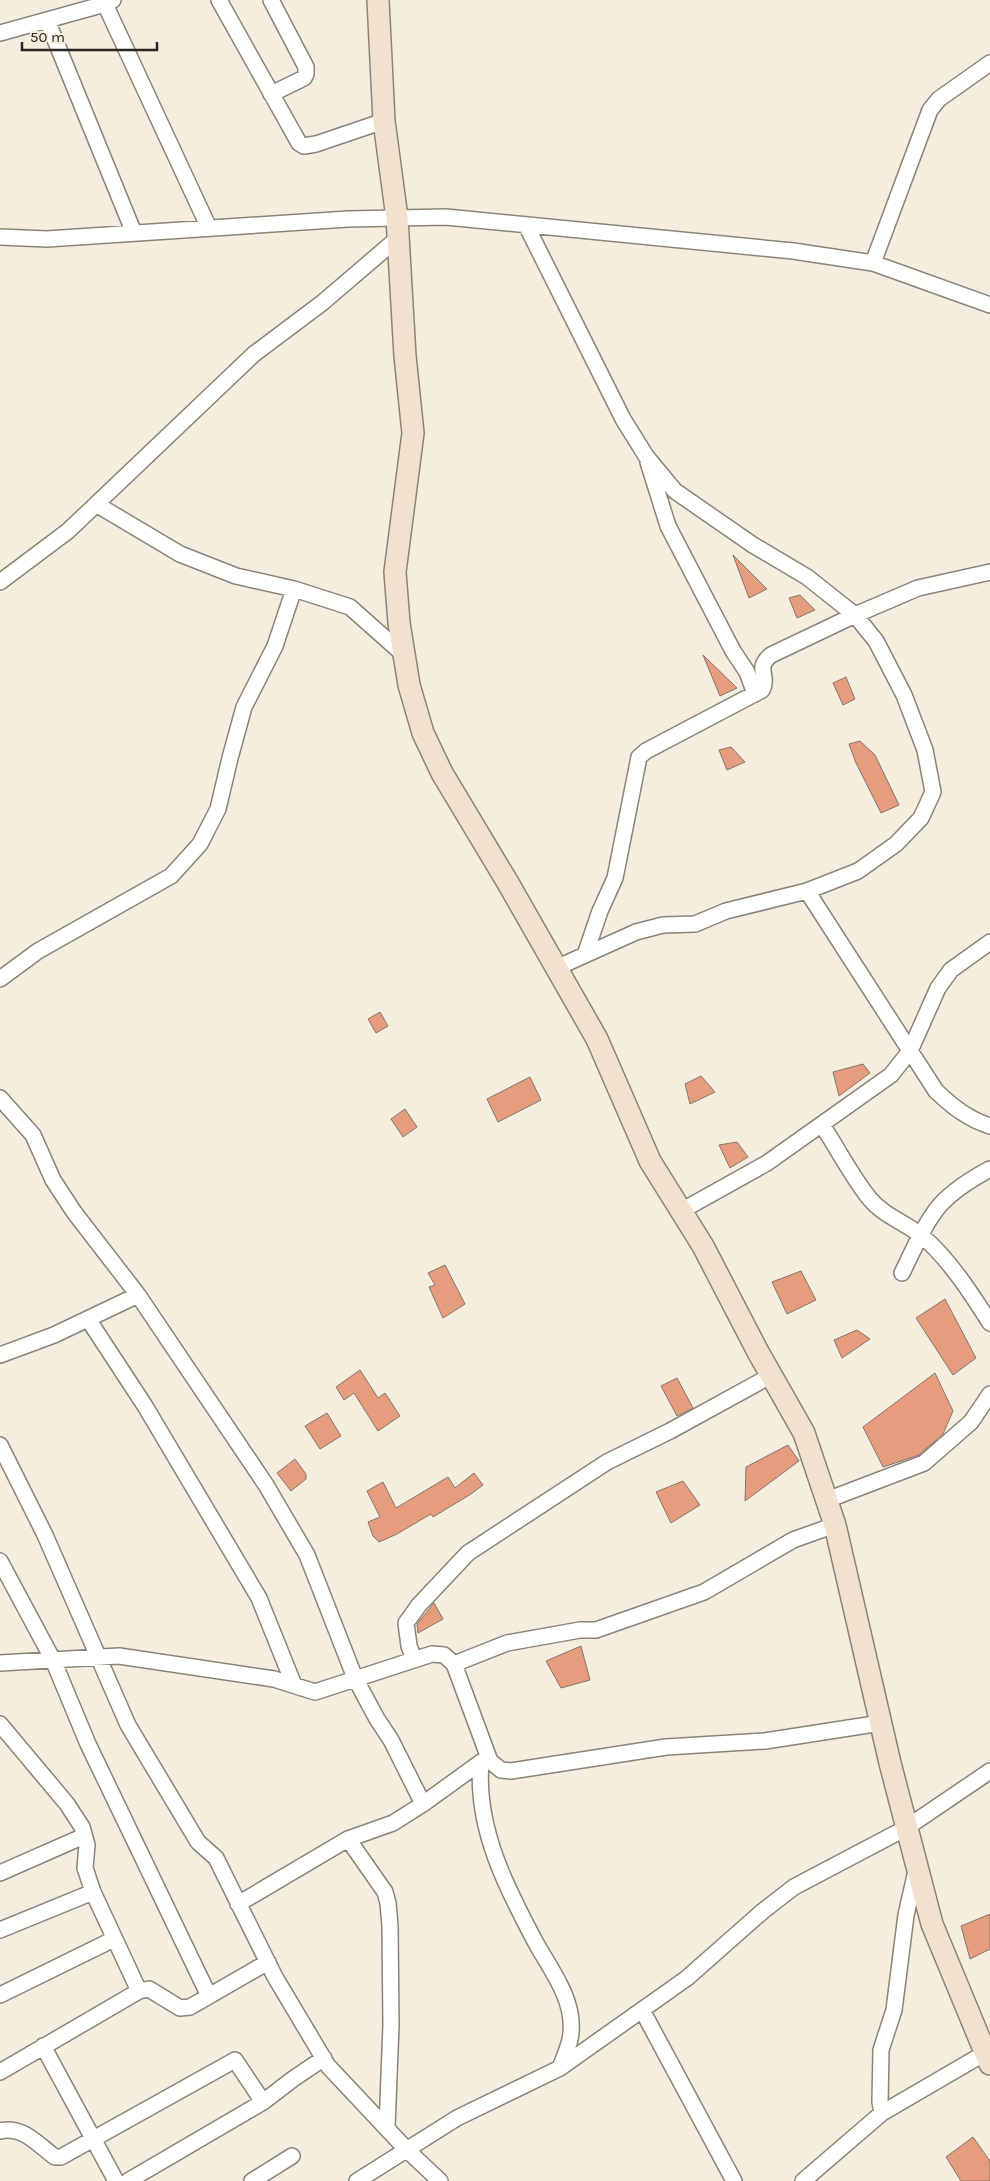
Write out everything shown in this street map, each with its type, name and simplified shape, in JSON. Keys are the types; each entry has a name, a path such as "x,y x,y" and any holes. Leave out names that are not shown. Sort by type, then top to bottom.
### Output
{"street":[{"path":"219,0 299,143 304,146 316,144 384,121"},
{"path":"271,0 306,67 306,74 304,78 271,94"},
{"path":"378,0 384,121 398,228 405,356 413,433 395,572 399,623 409,685 423,734 442,773 597,1039 650,1161 703,1246 804,1433 835,1525 906,1828 932,1924 987,2058 882,2113 803,2181"},
{"path":"0,33 109,2 208,228"},
{"path":"48,20 134,233"},
{"path":"873,263 930,110 939,99 990,63"},
{"path":"0,238 48,239 348,219 398,228 446,217 793,251 873,263 990,305"},
{"path":"526,225 623,419 646,456 675,491 753,545 807,576 855,615 876,641 904,695 925,750 933,792 921,818 896,844 858,871 807,891 726,911 695,924 663,925 636,932 556,968"},
{"path":"0,582 68,531 254,354 322,303 398,228"},
{"path":"646,456 668,526 733,650 747,672 755,694"},
{"path":"96,504 180,554 236,576 294,589 350,607 404,655"},
{"path":"585,954 600,911 615,878 639,758 646,751 755,694 764,686 763,661 771,655 855,615 918,588 990,572"},
{"path":"0,979 38,951 171,876 200,844 218,810 244,707 275,646 294,589"},
{"path":"807,891 936,1091 954,1108 974,1121 990,1126"},
{"path":"681,1211 767,1163 822,1126 891,1075 910,1051 938,988 951,970 990,942"},
{"path":"0,1098 33,1135 53,1180 63,1196 138,1296 266,1485 306,1555 356,1678 377,1719 391,1740 423,1804"},
{"path":"822,1126 870,1200 892,1218 921,1236 938,1252 965,1286 990,1323"},
{"path":"902,1273 940,1205 976,1176 990,1169"},
{"path":"0,1355 54,1335 138,1296"},
{"path":"88,1319 145,1406 259,1598 294,1685"},
{"path":"414,1659 409,1646 406,1623 419,1605 468,1553 607,1462 670,1431 772,1376"},
{"path":"827,1500 924,1463 971,1422 990,1394"},
{"path":"0,1445 45,1535 128,1725 198,1842 216,1858 268,1962 328,2066 407,2150 440,2181"},
{"path":"454,1664 507,1643 580,1630 596,1630 704,1592 793,1540 835,1525"},
{"path":"0,1561 53,1660 88,1744 209,1996"},
{"path":"0,1663 119,1656 274,1679 315,1692 414,1659 432,1654 444,1655 454,1664 486,1762 479,1785 483,1814 510,1894 568,2000 572,2032 560,2068"},
{"path":"486,1762 501,1770 511,1771 666,1747 765,1741 881,1723"},
{"path":"0,1724 67,1804 82,1827 87,1845 85,1868 93,1892 139,1991"},
{"path":"238,1904 348,1839 393,1823 486,1762"},
{"path":"357,2181 457,2118 560,2068 687,1978 763,1911 794,1887 906,1828 990,1771"},
{"path":"0,1873 84,1836"},
{"path":"348,1839 385,1892 388,1903 391,2025 387,2128"},
{"path":"882,2113 880,2102 881,2050 894,2010 906,1915 916,1866"},
{"path":"0,1930 93,1892"},
{"path":"0,1995 114,1939"},
{"path":"0,2072 139,1991 149,1989 180,2008 190,2007 268,1962"},
{"path":"642,2010 734,2181"},
{"path":"43,2046 116,2181"},
{"path":"128,2181 263,2102 324,2058"},
{"path":"0,2131 15,2130 27,2135 55,2157 61,2157 235,2060 263,2102"},
{"path":"252,2181 292,2156"}],"building":[{"path":"733,555 767,589 749,598"},
{"path":"800,595 815,610 797,618 789,598"},
{"path":"703,655 737,688 720,696"},
{"path":"846,677 855,699 843,705 833,683"},
{"path":"860,741 875,755 899,805 881,813 856,763 849,744"},
{"path":"731,747 745,762 727,770 719,750"},
{"path":"380,1012 388,1026 376,1033 368,1019"},
{"path":"863,1064 870,1073 839,1096 833,1072"},
{"path":"701,1076 715,1092 690,1104 685,1084"},
{"path":"530,1077 541,1100 498,1122 487,1099"},
{"path":"405,1109 417,1127 403,1137 391,1119"},
{"path":"737,1142 748,1157 730,1168 719,1145"},
{"path":"445,1265 465,1304 443,1318 429,1287 435,1285 428,1273"},
{"path":"801,1271 816,1300 787,1314 772,1282"},
{"path":"945,1299 976,1358 953,1375 916,1318"},
{"path":"857,1330 870,1339 842,1358 834,1340"},
{"path":"360,1370 378,1398 385,1393 400,1416 378,1431 354,1393 344,1400 336,1387"},
{"path":"935,1373 953,1411 943,1434 919,1455 883,1467 863,1427"},
{"path":"677,1378 693,1408 677,1416 661,1386"},
{"path":"327,1413 341,1436 320,1449 305,1426"},
{"path":"788,1445 799,1461 745,1501 746,1467"},
{"path":"295,1459 306,1474 306,1479 291,1491 277,1473"},
{"path":"474,1473 483,1485 471,1494 433,1517 431,1514 379,1542 373,1536 368,1522 380,1517 367,1491 383,1482 396,1508 448,1477 455,1488"},
{"path":"683,1481 700,1505 671,1523 656,1492"},
{"path":"434,1603 443,1619 418,1633 417,1624"},
{"path":"581,1646 590,1680 561,1688 546,1661"},
{"path":"990,1914 990,1949 970,1959 961,1926"},
{"path":"973,2137 990,2161 990,2181 961,2181 946,2157"}]}
